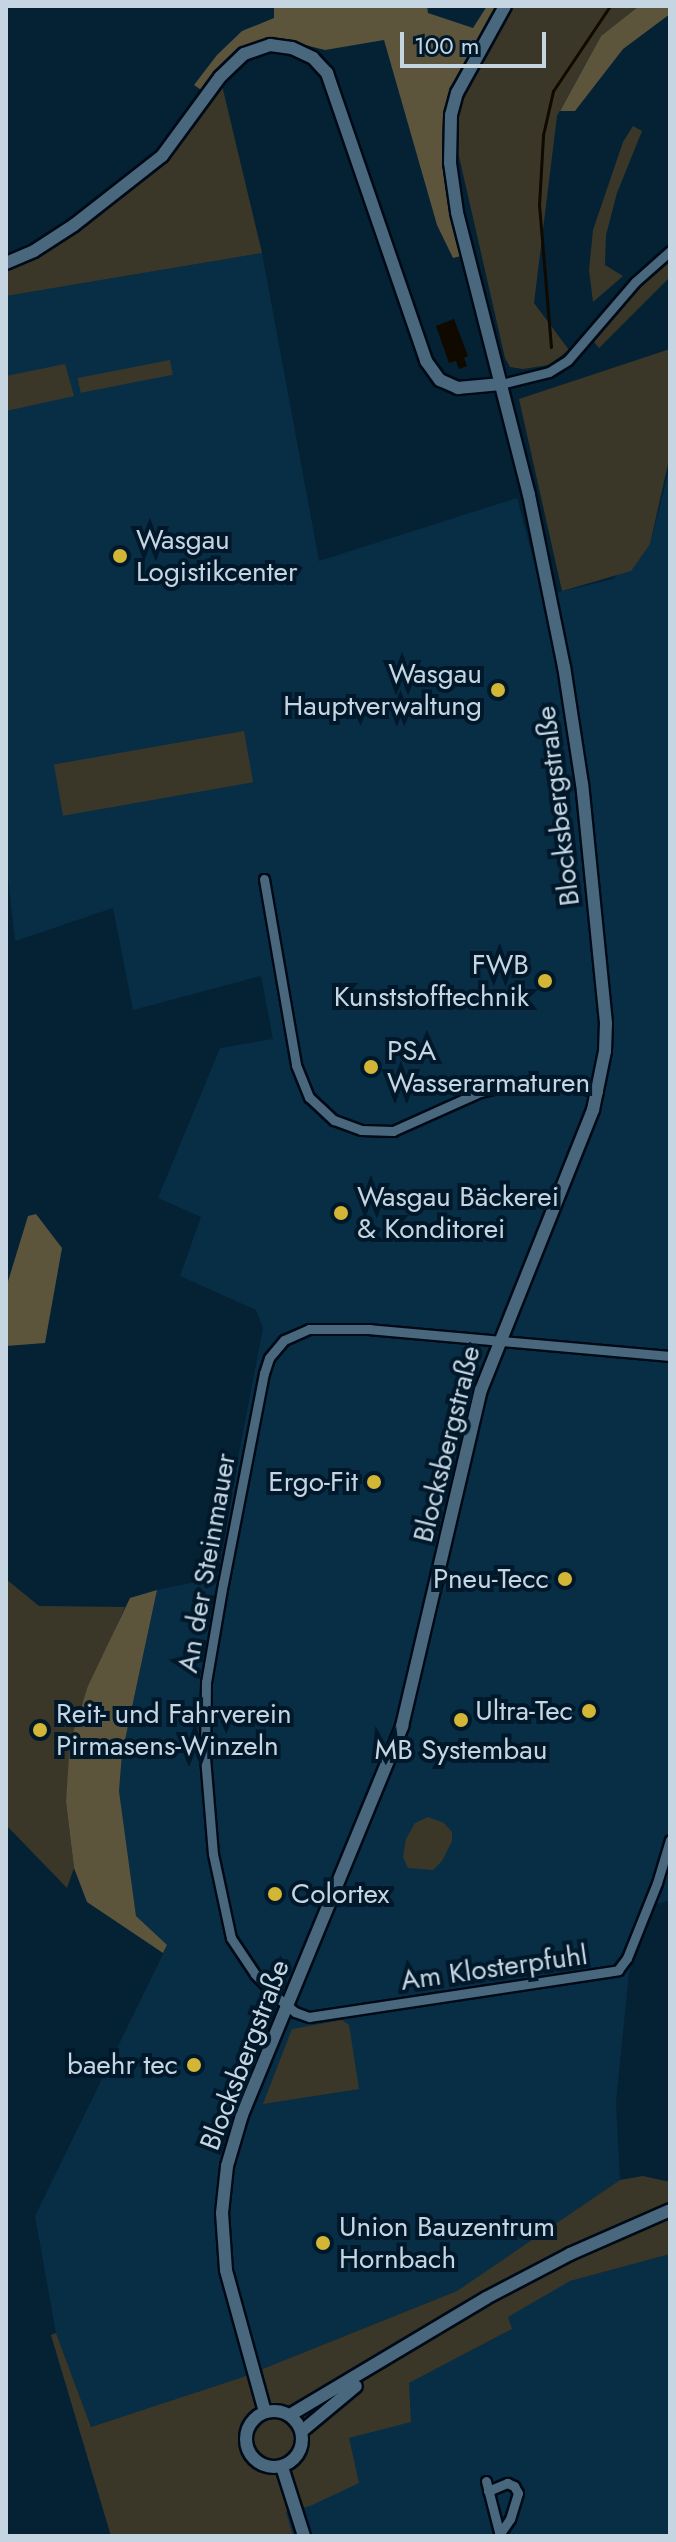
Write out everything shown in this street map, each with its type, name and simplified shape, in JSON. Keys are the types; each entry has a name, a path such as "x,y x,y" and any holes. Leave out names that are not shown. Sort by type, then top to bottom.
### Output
{"main road":[{"name":"Blocksbergstraße","path":"265,2412 234,2312 223,2250 222,2213 227,2166 242,2115 402,1726 475,1414 497,1342 598,1092 606,1023 579,759 542,555 474,284 453,185 451,115 464,75 505,6"},
{"path":"6,263 34,251 74,225 162,156 220,77 244,54 270,45 292,48 320,65 332,86 426,361 440,380 458,388 501,384"},
{"path":"290,2415 524,2277 670,2210"},
{"path":"302,2431 290,2415 265,2412 250,2424 246,2443 249,2452 263,2465 282,2467 299,2453 302,2431 406,2347"},
{"path":"282,2467 304,2536"}],"street":[{"path":"501,384 549,372 568,360 635,282 670,251"},
{"path":"264,879 296,1065 309,1097 334,1120 361,1130 393,1131 480,1092 518,1083 555,1082 598,1092"},
{"name":"An der Steinmauer","path":"287,2006 255,1974 231,1938 213,1853 205,1757 206,1682 264,1373 276,1348 309,1329 497,1342"},
{"path":"497,1342 670,1356"},
{"name":"Am Klosterpfuhl","path":"287,2006 300,2015 316,2016 618,1970 627,1958 657,1883 670,1840"},
{"path":"507,2483 514,2486 518,2493 510,2519 500,2535 487,2486 507,2483"}],"shaded area":[{"path":"274,6 427,6 428,13 473,28 487,6 514,6 472,73 458,111 455,221 461,256 453,258 437,225 384,40 325,50 285,40 256,41 229,59 204,92 194,85 217,55 242,31 274,18"},
{"path":"514,6 639,6 601,36 557,116 534,303 569,350 549,365 523,369 510,367 505,358 458,152 458,112 475,68"},
{"path":"639,6 670,6 670,14 623,49 575,111 560,111 601,36"},
{"path":"220,77 262,253 6,296 6,263 34,251 162,156"},
{"path":"633,126 642,131 617,193 606,235 605,265 623,276 593,302 589,270 593,230 623,142"},
{"path":"262,253 319,561 517,498 543,596 613,579 650,544 670,466 670,1900 657,1904 629,1972 616,2102 620,2180 457,2291 240,2378 91,2427 56,2333 35,2216 167,1946 136,1916 119,1791 122,1754 157,1590 215,1578 263,1328 256,1310 180,1276 201,1217 158,1198 220,1048 273,1039 261,976 133,1010 113,908 15,941 6,859 6,296"},
{"path":"670,260 670,277 599,348 594,342 636,291"},
{"path":"454,319 468,356 464,358 467,366 459,369 456,361 449,363 436,326"},
{"path":"670,349 670,455 650,544 631,571 562,591 519,399"},
{"path":"170,360 173,375 81,393 78,378"},
{"path":"65,364 74,396 6,411 6,376"},
{"path":"244,731 253,782 63,816 54,765"},
{"path":"36,1214 62,1248 45,1343 6,1346 6,1288 28,1216"},
{"name":"Reit- und Fahrverein Pirmasens-Winzeln","path":"6,1579 39,1606 125,1607 76,1718 66,1802 74,1868 67,1888 6,1825"},
{"path":"157,1590 122,1754 119,1791 136,1916 167,1945 163,1953 87,1902 74,1868 66,1802 70,1742 88,1686 130,1598"},
{"path":"428,1817 444,1823 452,1832 452,1841 442,1861 433,1870 408,1868 403,1857 406,1839 415,1823"},
{"path":"342,2020 349,2025 359,2089 263,2104 292,2029"},
{"path":"643,2176 670,2182 670,2254 570,2281 508,2317 512,2329 409,2383 411,2422 349,2438 359,2483 310,2506 286,2512 293,2536 111,2536 51,2335 56,2333 91,2427 240,2378 457,2291 620,2180"},
{"path":"670,2254 670,2536 293,2536 285,2512 310,2506 348,2438 410,2422 409,2383 512,2329 507,2317 570,2281"}],"waterway":[{"path":"551,347 539,205 543,135 553,91 610,6"}],"place":[{"name":"Wasgau Logistikcenter","path":"120,556"},
{"name":"Wasgau Hauptverwaltung","path":"498,690"},
{"name":"FWB Kunststofftechnik","path":"545,981"},
{"name":"PSA Wasserarmaturen","path":"371,1067"},
{"name":"Wasgau Bäckerei & Konditorei","path":"341,1213"},
{"name":"Ergo-Fit","path":"374,1482"},
{"name":"Pneu-Tecc","path":"565,1579"},
{"name":"Ultra-Tec","path":"589,1711"},
{"name":"MB Systembau","path":"461,1720"},
{"name":"Reit- und Fahrverein Pirmasens-Winzeln","path":"40,1730"},
{"name":"Colortex","path":"275,1894"},
{"name":"baehr tec","path":"194,2065"},
{"name":"Union Bauzentrum Hornbach","path":"323,2243"}]}
